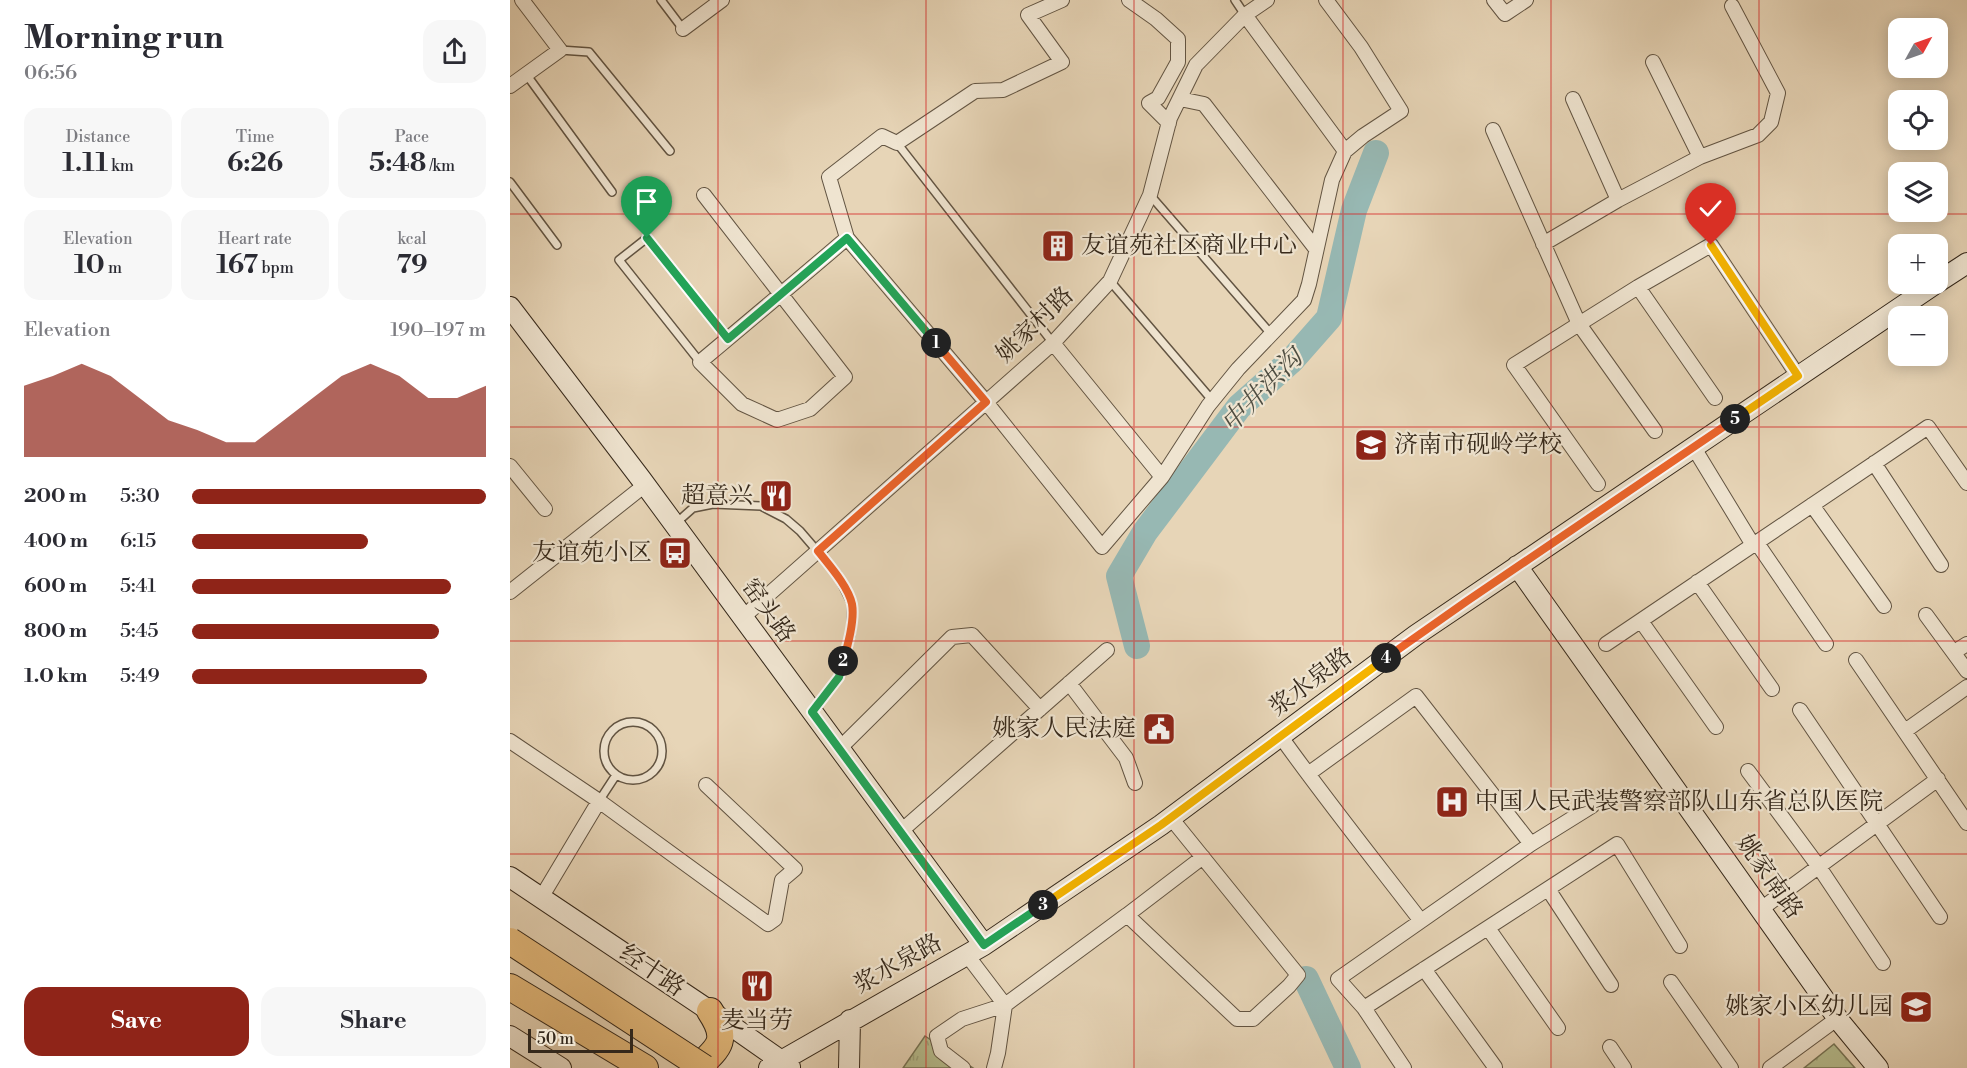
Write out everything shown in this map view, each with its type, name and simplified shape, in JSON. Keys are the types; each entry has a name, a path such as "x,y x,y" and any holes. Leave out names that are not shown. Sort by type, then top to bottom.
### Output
{"highway":[{"path":"510,941 704,1068"},
{"path":"510,987 645,1068"},
{"path":"697,1068 716,1051 721,1037 719,1024 710,1011"}],"main road":[{"name":"浆水泉路","path":"1948,276 1967,263"},
{"name":"浆水泉路","path":"781,1066 850,1020 975,950 1171,818 1416,635 1921,294"},
{"name":"窑头路","path":"512,315 645,485 900,832 975,950"},
{"name":"姚家南路","path":"1517,566 1838,1018 1878,1068"},
{"name":"经十路","path":"510,877 710,1011 781,1066"},
{"path":"849,1068 850,1020"},
{"path":"510,1036 561,1068"},
{"path":"528,1048 542,1068"}],"street":[{"path":"510,86 560,50 522,0"},
{"path":"683,29 722,0"},
{"path":"1062,0 1028,15 1062,62 1003,90 975,91 897,143 882,136 828,177 847,238 986,402 1102,547 1162,477 1212,400 1238,369 1304,300 1332,180 1345,151 1401,111 1361,47 1326,0"},
{"path":"1129,0 1156,19 1178,39 1178,62 1158,98 1149,103 1169,123"},
{"name":"姚家村路","path":"742,618 1053,342 1110,281 1150,195 1169,123 1196,65 1245,15 1267,0"},
{"path":"1494,0 1505,14 1526,0"},
{"path":"1544,244 1618,200 1700,156 1758,135 1772,122 1778,93 1732,6"},
{"path":"1245,15 1345,151"},
{"path":"1653,62 1700,156"},
{"path":"1180,99 1204,104 1317,249"},
{"path":"1573,99 1618,200"},
{"path":"1492,130 1579,324 1654,431"},
{"path":"704,195 781,294 845,377 810,410 777,420 742,404 700,362 728,339 781,294 847,238"},
{"path":"1598,484 1514,365 1638,287 1711,245 1798,376"},
{"path":"1638,287 1715,398"},
{"path":"1053,342 1162,477"},
{"path":"1606,644 1928,427 1967,483"},
{"path":"1694,448 1755,544 1826,644"},
{"path":"1874,463 1941,564"},
{"path":"510,466 545,508"},
{"path":"510,592 645,485"},
{"path":"1812,505 1884,606"},
{"path":"1697,582 1772,689"},
{"path":"1926,615 1967,671"},
{"path":"1641,621 1716,727"},
{"path":"839,749 952,637 972,635 1040,709"},
{"path":"1954,652 1967,644"},
{"path":"900,832 1107,650"},
{"path":"1856,660 1967,823"},
{"path":"1069,683 1126,758 1135,783"},
{"path":"1905,731 1967,687"},
{"path":"1308,774 1416,696 1531,844"},
{"path":"1800,710 1940,917"},
{"path":"1281,737 1421,921"},
{"path":"510,741 599,801 768,924 775,919 782,880 795,869 706,785"},
{"path":"1748,771 1819,867 1883,963"},
{"path":"1761,909 1938,779"},
{"path":"541,898 599,801"},
{"path":"1404,1068 1364,1008 1338,979 1531,844 1592,806"},
{"path":"1128,915 1237,1019 1253,1019 1298,975 1171,818"},
{"path":"1364,1008 1617,844 1680,946"},
{"path":"963,1068 940,1051 937,1036 962,1019 1005,1005 1203,857"},
{"path":"1548,889 1611,985"},
{"path":"1488,928 1558,1028"},
{"path":"975,950 1005,1005 994,1068"},
{"path":"1424,969 1494,1067"},
{"path":"1671,982 1731,1068"},
{"path":"1770,1068 1838,1018"},
{"path":"1610,1047 1624,1068"}],"lane":[{"path":"661,0 683,29"},
{"path":"1235,0 1245,15"},
{"path":"560,50 589,52 670,151"},
{"path":"526,74 612,192"},
{"path":"897,143 1053,342"},
{"path":"510,182 557,245"},
{"path":"1150,195 1272,335"},
{"path":"700,362 619,260 647,238 728,339"},
{"path":"1110,281 1212,400"},
{"path":"674,525 693,508 713,504 762,506 786,519 800,531 837,574 852,604 851,634 839,677 812,712"},
{"path":"637,722 646,726 660,740 662,750 657,768 642,779 633,781 616,775 609,769 603,751 610,732 627,723 637,722"},
{"path":"599,801 616,775"}],"green space":[{"path":"925,1036 973,1068 903,1068"},
{"path":"1834,1044 1855,1068 1804,1068"}],"waterway":[{"name":"中井洪沟","path":"1137,646 1119,576 1145,532 1239,407 1292,360 1329,318 1354,210 1376,153"},
{"name":"中井洪沟","path":"1306,979 1348,1068"}],"place":[{"name":"友谊苑社区商业中心","path":"1058,246"},
{"name":"济南市砚岭学校","path":"1371,445"},
{"name":"超意兴","path":"776,496"},
{"name":"友谊苑小区","path":"675,553"},
{"name":"姚家人民法庭","path":"1159,729"},
{"name":"中国人民武装警察部队山东省总队医院","path":"1452,802"},
{"name":"麦当劳","path":"757,986"},
{"name":"姚家小区幼儿园","path":"1916,1007"}],"route":[{"path":"647,238 728,339 847,238 986,402 818,551 837,574 852,604 851,634 839,677 812,712 984,945 1161,825 1416,635 1798,376 1711,245"}]}
